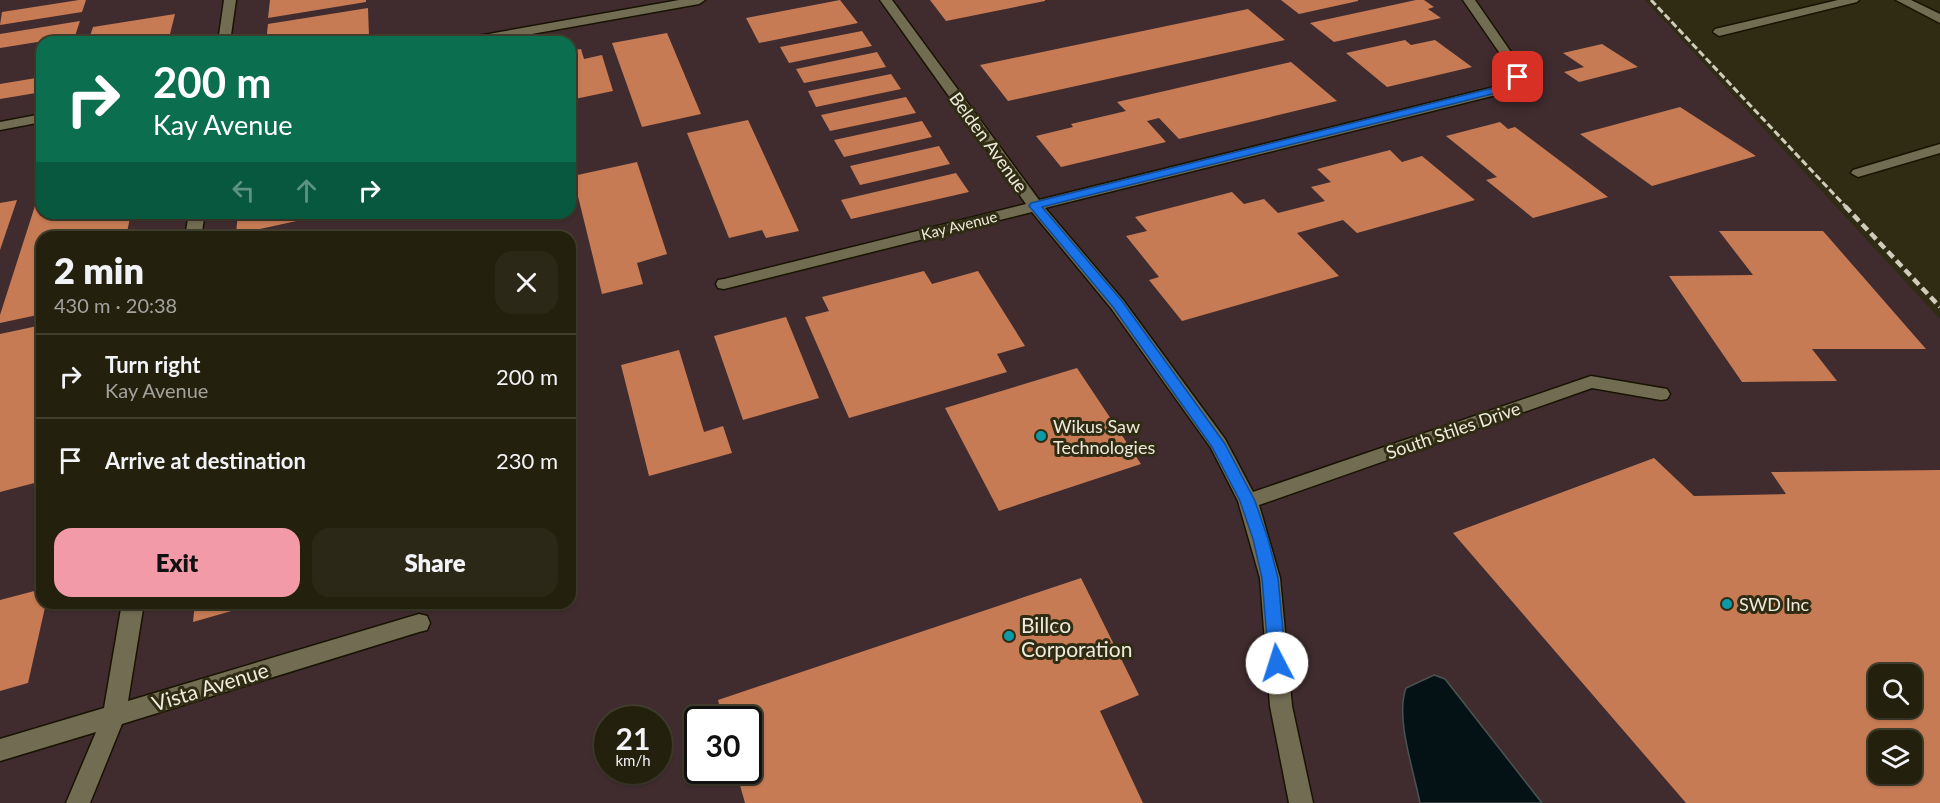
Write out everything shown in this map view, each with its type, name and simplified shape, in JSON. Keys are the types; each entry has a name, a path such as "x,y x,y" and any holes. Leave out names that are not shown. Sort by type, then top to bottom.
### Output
{"street":[{"path":"225,36 230,0"},
{"path":"498,36 699,0"},
{"name":"Belden Avenue","path":"886,0 1035,206 1117,304 1218,444 1248,501 1270,578 1281,706 1301,803"},
{"name":"Kay Avenue","path":"724,284 1505,88 1518,82 1518,71 1470,0"},
{"path":"1719,32 1852,0"},
{"path":"1902,0 1940,18"},
{"path":"0,126 36,119"},
{"path":"1858,173 1940,148"},
{"name":"South Stiles Drive","path":"1248,501 1591,382 1661,394"},
{"path":"78,803 114,715 132,609"},
{"name":"Vista Avenue","path":"0,750 419,623"}],"shaded area":[{"path":"0,0 1645,0 1940,319 1940,803 0,803 0,361 36,354 36,609 576,609 576,231 36,231 36,347 0,355"},
{"path":"1434,675 1445,679 1542,803 1420,803 1404,729 1403,700 1406,688"}],"building":[{"path":"86,0 82,12 0,25 2,12"},
{"path":"270,0 366,0 366,2 268,18"},
{"path":"840,0 858,23 759,43 746,18"},
{"path":"930,0 1045,0 1045,1 946,21"},
{"path":"1281,0 1358,0 1358,1 1299,14"},
{"path":"1424,0 1434,7 1428,9 1441,18 1334,42 1310,23"},
{"path":"368,8 369,36 267,36 268,24"},
{"path":"1248,9 1285,40 1008,101 980,65"},
{"path":"175,14 170,36 90,36 93,27"},
{"path":"80,21 75,36 36,36 36,42 0,48 0,34"},
{"path":"862,31 872,46 789,63 780,47"},
{"path":"667,33 701,114 642,127 612,43"},
{"path":"1405,40 1411,45 1435,40 1472,67 1387,87 1346,53"},
{"path":"1602,44 1638,67 1579,82 1564,72 1584,67 1563,53"},
{"path":"581,49 584,59 602,55 613,91 576,99 576,50"},
{"path":"877,52 886,67 804,83 796,69"},
{"path":"1291,62 1337,101 1179,139 1159,118 1147,121 1166,142 1061,167 1036,136 1073,127 1071,124 1126,111 1117,102"},
{"path":"891,74 901,89 816,107 808,91"},
{"path":"36,78 36,93 0,99 0,84"},
{"path":"906,97 916,113 830,131 821,115"},
{"path":"1680,107 1756,156 1652,186 1580,134"},
{"path":"748,120 799,231 766,238 762,230 729,238 687,133"},
{"path":"922,121 932,137 844,157 834,140"},
{"path":"1500,122 1508,129 1515,127 1608,197 1533,218 1486,180 1497,177 1446,136"},
{"path":"939,146 950,164 860,185 850,166"},
{"path":"1390,150 1402,162 1422,156 1475,200 1357,233 1343,220 1297,233 1339,276 1182,321 1149,280 1159,277 1126,236 1147,231 1135,217 1232,192 1244,204 1264,199 1278,213 1325,201 1311,187 1331,182 1317,169"},
{"path":"637,162 667,254 637,263 643,284 602,294 576,188 576,175"},
{"path":"956,173 969,192 851,219 841,200"},
{"path":"17,200 0,250 0,203"},
{"path":"36,203 36,219 130,219 127,231 36,231 36,315 0,323 0,315"},
{"path":"237,219 306,219 250,231 236,231"},
{"path":"1719,231 1823,231 1926,349 1812,349 1837,381 1742,382 1669,276 1753,275"},
{"path":"924,271 932,284 978,271 1025,346 997,354 1007,372 849,418 805,317 829,311 822,297"},
{"path":"786,317 819,398 743,420 714,336"},
{"path":"36,326 36,483 0,492 0,334"},
{"path":"679,350 704,432 723,426 732,453 649,476 621,365"},
{"name":"Wikus Saw Technologies","path":"1077,368 1141,464 999,511 945,408"},
{"name":"SWD Inc","path":"1654,458 1694,496 1786,494 1771,472 1940,470 1940,803 1686,803 1453,533"},
{"name":"Billco Corporation","path":"1081,578 1139,695 1100,711 1143,803 745,803 740,784 762,784 762,706 720,706 718,700"},
{"path":"36,591 36,609 45,609 28,683 0,691 0,600"},
{"path":"194,609 238,609 193,622"}],"railway":[{"path":"1651,0 1846,207"},
{"path":"1845,206 1940,307"}],"place":[{"name":"Wikus Saw Technologies","path":"1041,436"},
{"name":"SWD Inc","path":"1727,604"},
{"name":"Billco Corporation","path":"1009,636"}],"route":[{"path":"1277,663 1270,578 1260,539 1248,501 1218,444 1117,304 1035,206 1505,88 1518,82 1518,77"}]}
